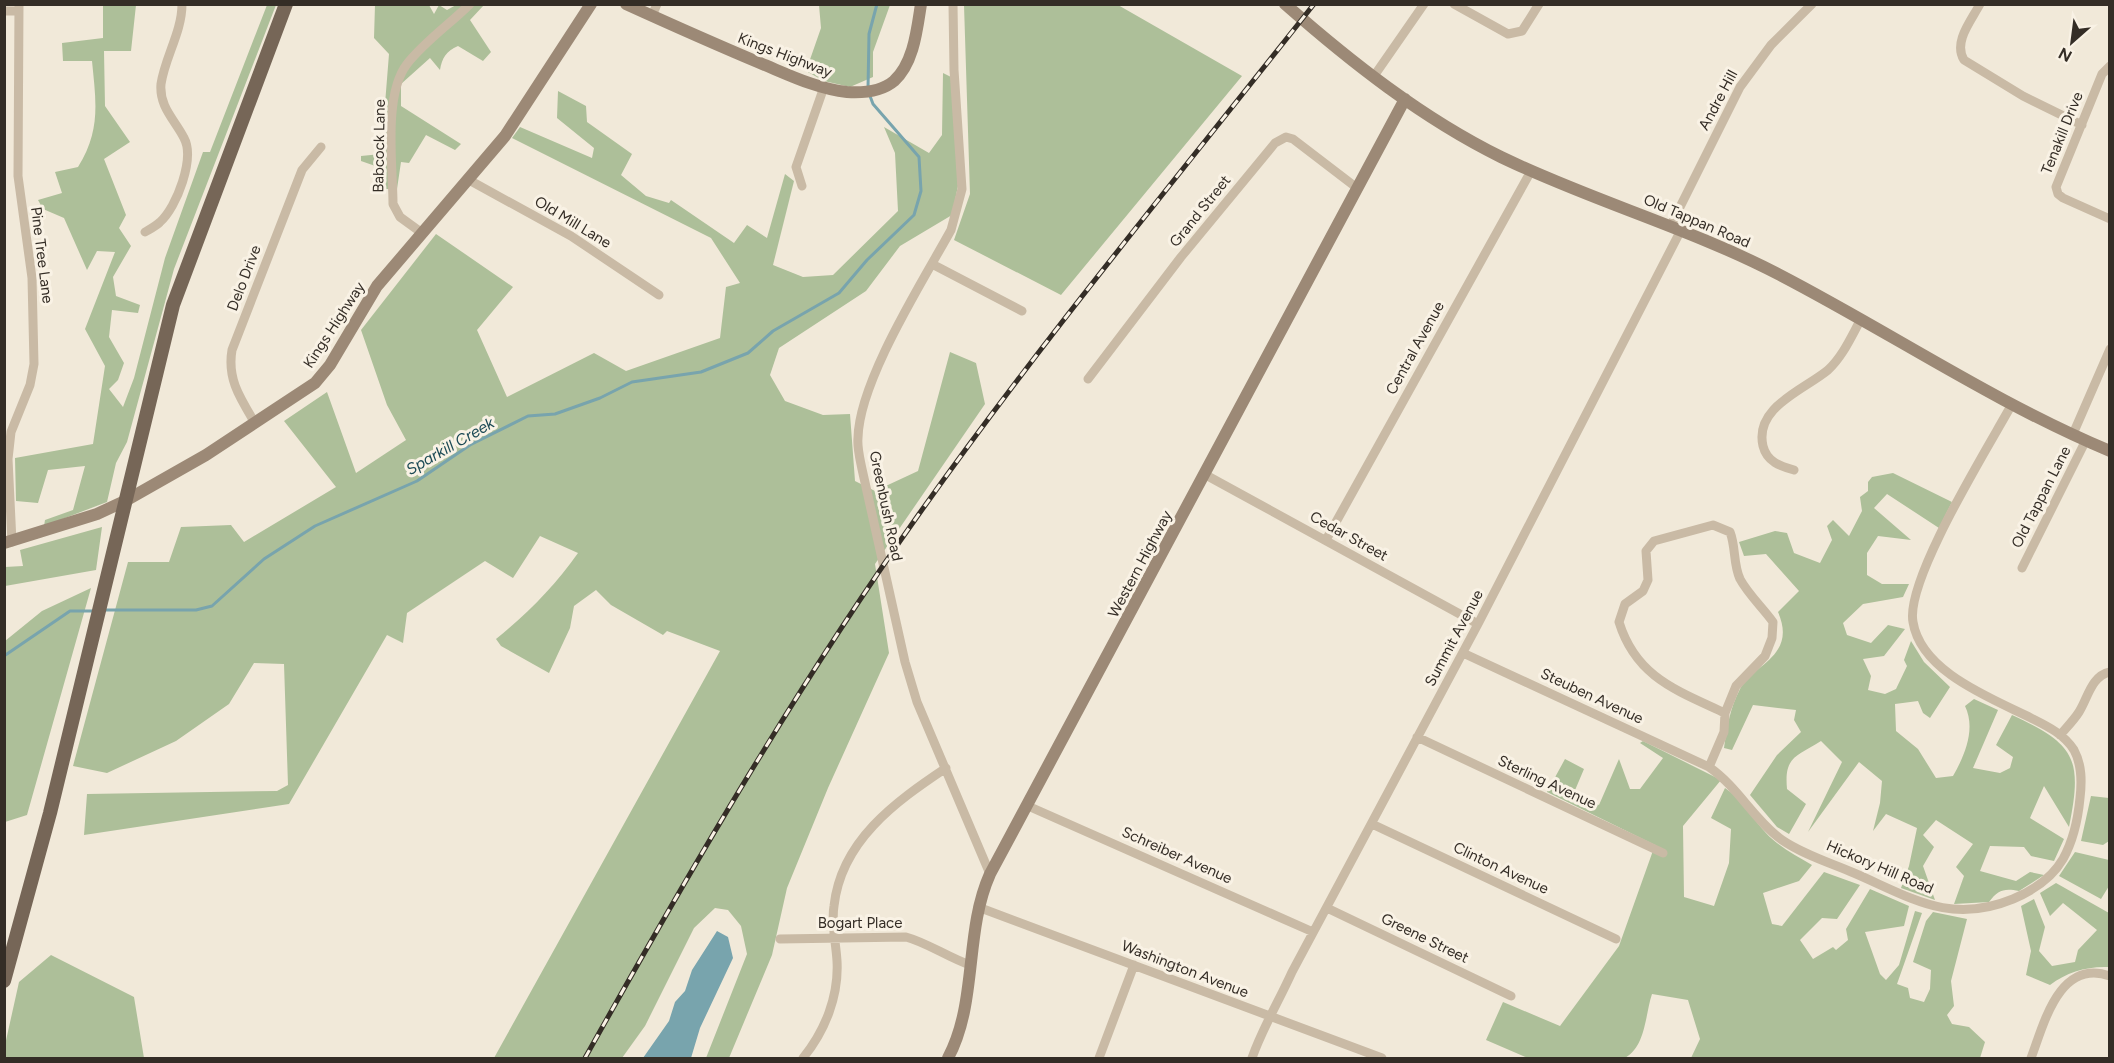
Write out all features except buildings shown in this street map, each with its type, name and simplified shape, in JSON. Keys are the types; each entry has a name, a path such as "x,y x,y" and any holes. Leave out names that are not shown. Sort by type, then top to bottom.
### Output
{"main road":[{"path":"4,981 50,813 165,336 183,273 286,4"}],"street":[{"path":"145,232 161,222 173,205 189,154 184,138 170,118 162,101 161,84 182,4"},
{"name":"Babcock Lane","path":"422,232 400,217 393,204 392,105 396,84 406,65 470,4"},
{"name":"Kings Highway","path":"8,542 97,514 125,501 255,423 315,383 330,365 377,286 469,180 525,108 577,21 591,4"},
{"name":"Kings Highway","path":"626,4 654,10 782,73 845,92 869,92 881,89 894,81 911,53 921,4"},
{"name":"Greenbush Road","path":"953,4 954,70 962,189 951,230 877,371 863,405 858,438 862,469 905,662 917,702 990,874"},
{"name":"Old Tappan Road","path":"1285,4 1405,99 1468,139 1531,171 1676,227 1779,274 2012,404 2109,451"},
{"path":"1374,76 1424,4"},
{"path":"1454,4 1508,34 1522,30 1539,4"},
{"name":"Andre Hill","path":"1676,227 1740,87 1771,45 1812,4"},
{"path":"1980,4 1960,43 1959,52 1964,60 2023,96 2082,125"},
{"path":"4,11 19,8"},
{"name":"Pine Tree Lane","path":"8,542 8,459 11,432 30,385 34,364 32,278 18,176 19,8"},
{"name":"Tenakill Drive","path":"2109,66 2102,74 2058,179 2058,194 2109,219"},
{"path":"802,186 796,167 824,87"},
{"name":"Western Highway","path":"948,1059 955,1046 962,1017 978,907 990,874 1405,99"},
{"name":"Grand Street","path":"1088,379 1181,257 1275,142 1286,137 1293,139 1357,188"},
{"name":"Delo Drive","path":"255,423 231,380 229,364 232,350 302,170 321,147"},
{"name":"Central Avenue","path":"1326,540 1531,171"},
{"name":"Old Mill Lane","path":"469,180 571,236 659,295"},
{"name":"Summit Avenue","path":"1252,1059 1260,1034 1272,1017 1313,932 1478,624 1676,227"},
{"path":"932,264 1022,311"},
{"path":"1794,470 1777,465 1765,454 1761,437 1765,421 1776,406 1829,369 1842,354 1861,319"},
{"path":"2073,434 2109,349"},
{"name":"Hickory Hill Road","path":"1709,767 1727,780 1782,839 1926,904 1956,911 1974,910 2005,902 2029,892 2048,877 2062,861 2072,840 2082,784 2077,757 2060,735 1962,683 1936,662 1919,643 1912,621 1913,596 1925,566 2012,404"},
{"name":"Old Tappan Lane","path":"2022,568 2086,440"},
{"name":"Cedar Street","path":"1204,474 1478,624"},
{"path":"1709,767 1725,732 1725,713 1736,686 1765,656 1772,638 1773,622 1741,580 1737,567 1736,546 1730,532 1713,525 1654,541 1646,551 1648,580 1644,591 1625,604 1619,622 1632,656 1647,671 1677,690 1725,713"},
{"name":"Steuben Avenue","path":"1463,653 1709,767"},
{"path":"2060,735 2078,714 2092,684 2103,673 2109,672"},
{"name":"Sterling Avenue","path":"1417,737 1663,853"},
{"path":"803,1059 823,1027 835,994 837,964 833,908 838,883 849,856 887,810 946,768"},
{"name":"Schreiber Avenue","path":"1028,806 1313,932"},
{"name":"Clinton Avenue","path":"1372,824 1616,939"},
{"name":"Washington Avenue","path":"978,907 1382,1059"},
{"name":"Greene Street","path":"1326,908 1511,996"},
{"name":"Bogart Place","path":"780,939 906,937 922,941 955,960 970,964"},
{"path":"1099,1059 1134,965"},
{"path":"2031,1059 2060,990 2073,978 2088,973 2109,976"}],"green space":[{"path":"103,5 136,5 131,51 104,51 105,106 130,142 104,159 126,215 119,228 131,246 113,277 116,296 140,305 138,313 112,310 109,337 124,363 118,380 109,389 123,407 134,378 165,258 203,152 210,152 267,5 276,5 174,269 127,442 116,463 107,502 44,526 45,520 73,510 85,466 48,470 38,503 16,501 15,458 93,444 105,366 85,329 115,252 97,251 87,270 64,218 43,209 38,200 62,193 55,172 78,167 90,141 95,115 92,61 63,61 62,43 103,38"},
{"path":"375,5 429,5 434,14 439,5 447,10 456,5 484,5 470,20 491,52 483,61 458,46 445,55 440,70 430,58 401,84 401,106 461,144 455,150 426,135 409,163 401,162 397,189 385,189 381,168 361,161 361,156 381,154 389,54 374,38"},
{"path":"819,5 890,5 873,52 873,77 850,87 824,81 806,71 821,28"},
{"path":"964,5 1118,5 1242,76 1061,295 954,240 970,194"},
{"path":"943,73 951,77 958,186 952,215 900,246 866,291 779,348 770,375 785,401 823,415 850,414 855,481 875,491 918,471 950,352 976,363 985,404 875,564 889,653 828,788 787,888 772,955 729,1058 706,1058 747,954 741,926 728,910 715,908 694,928 645,1026 622,1058 494,1058 720,651 667,631 663,635 611,605 596,590 574,606 570,628 549,673 501,646 496,639 540,599 578,553 540,536 513,578 485,561 407,613 403,643 387,635 289,804 84,835 87,794 277,791 288,785 284,664 254,663 229,704 176,741 107,773 73,766 128,562 169,562 181,527 231,525 244,542 336,487 284,421 327,392 356,473 406,440 387,405 361,330 436,234 513,287 477,330 507,397 594,353 626,371 720,338 726,287 740,283 711,238 512,138 520,127 592,158 594,148 557,118 558,91 586,106 587,122 632,154 621,175 646,196 669,203 671,200 734,243 747,225 767,238 785,174 794,181 773,265 803,277 833,275 898,211 895,153 884,127 929,153 942,135"},
{"path":"1893,473 1952,502 1939,528 1887,494 1874,508 1911,540 1878,536 1867,553 1867,575 1882,584 1909,584 1903,597 1863,604 1843,623 1847,635 1871,643 1888,625 1905,629 1884,656 1863,659 1871,676 1868,690 1885,694 1896,689 1907,666 1904,660 1911,641 1924,662 1950,687 1930,718 1923,713 1918,701 1895,704 1896,731 1918,749 1936,778 1953,776 1957,768 1968,742 1969,724 1965,706 1974,699 1998,710 1973,768 2000,773 2010,768 2013,757 1996,745 2012,715 2033,725 2061,745 2074,769 2075,784 2069,827 2044,786 2030,818 2064,839 2054,861 2031,856 2024,847 1990,846 1980,871 2016,881 2030,872 2044,875 2019,891 1998,892 1989,902 1954,904 1964,876 1956,867 1973,844 1936,820 1923,835 1934,847 1923,866 1935,900 1901,888 1909,866 1917,828 1886,814 1873,831 1880,803 1882,781 1859,762 1808,832 1842,762 1821,741 1798,755 1790,764 1787,789 1806,804 1789,834 1777,827 1750,795 1777,755 1801,732 1794,720 1796,710 1753,705 1732,750 1724,748 1729,718 1740,689 1778,649 1782,639 1782,627 1778,612 1799,591 1766,554 1744,556 1739,542 1775,531 1787,533 1794,553 1820,563 1832,540 1827,526 1833,520 1849,536 1862,511 1860,497 1868,491 1868,482 1872,477"},
{"path":"102,527 96,570 5,586 5,567 23,566 20,550"},
{"path":"91,588 27,815 5,822 5,641 42,611"},
{"path":"1643,741 1721,780 1683,826 1684,897 1714,906 1729,863 1731,829 1711,818 1725,788 1742,803 1771,838 1812,865 1799,881 1763,893 1772,924 1782,926 1824,872 1860,885 1837,919 1822,918 1800,940 1813,959 1833,947 1836,950 1848,940 1846,929 1870,889 1909,906 1904,926 1865,932 1880,974 1886,980 1899,965 1915,911 1922,913 1897,984 1908,988 1910,998 1924,1002 1930,989 1931,970 1913,962 1926,921 1933,912 1967,919 1951,981 1954,1006 1947,1015 1952,1024 1969,1027 1985,1042 1980,1058 1691,1058 1700,1039 1688,1000 1652,994 1641,1038 1632,1053 1625,1058 1528,1058 1486,1040 1503,1002 1560,1026 1619,946 1655,845 1547,792 1565,759 1584,769 1573,795 1599,805 1619,759 1630,789 1640,789 1663,758 1640,743"},
{"path":"2091,796 2109,798 2109,841 2103,845 2081,841"},
{"path":"2075,852 2109,860 2109,886 2101,899 2059,876"},
{"path":"2056,883 2109,913 2109,967 2078,971 2050,985 2026,975 2031,951 2021,906 2034,899 2045,927 2039,951 2052,966 2075,962 2078,950 2097,930 2063,903 2050,916 2040,893"},
{"path":"51,955 134,997 144,1058 5,1058 5,1045 19,982"}],"water":[{"path":"717,931 728,937 733,958 700,1028 691,1058 643,1058 669,1021 675,1002 685,991 692,970"}],"waterway":[{"name":"Sparkill Creek","path":"868,89 869,34 877,4"},
{"name":"Sparkill Creek","path":"103,610 196,610 212,606 264,559 315,526 417,481 470,445 528,416 555,414 600,398 632,382 701,372 748,353 773,331 839,293 867,260 914,215 921,191 919,157 873,104 870,96"},
{"name":"Sparkill Creek","path":"4,656 70,611 94,611"}],"railway":[{"path":"585,1058 744,782 873,580 1014,384 1314,4"}]}
